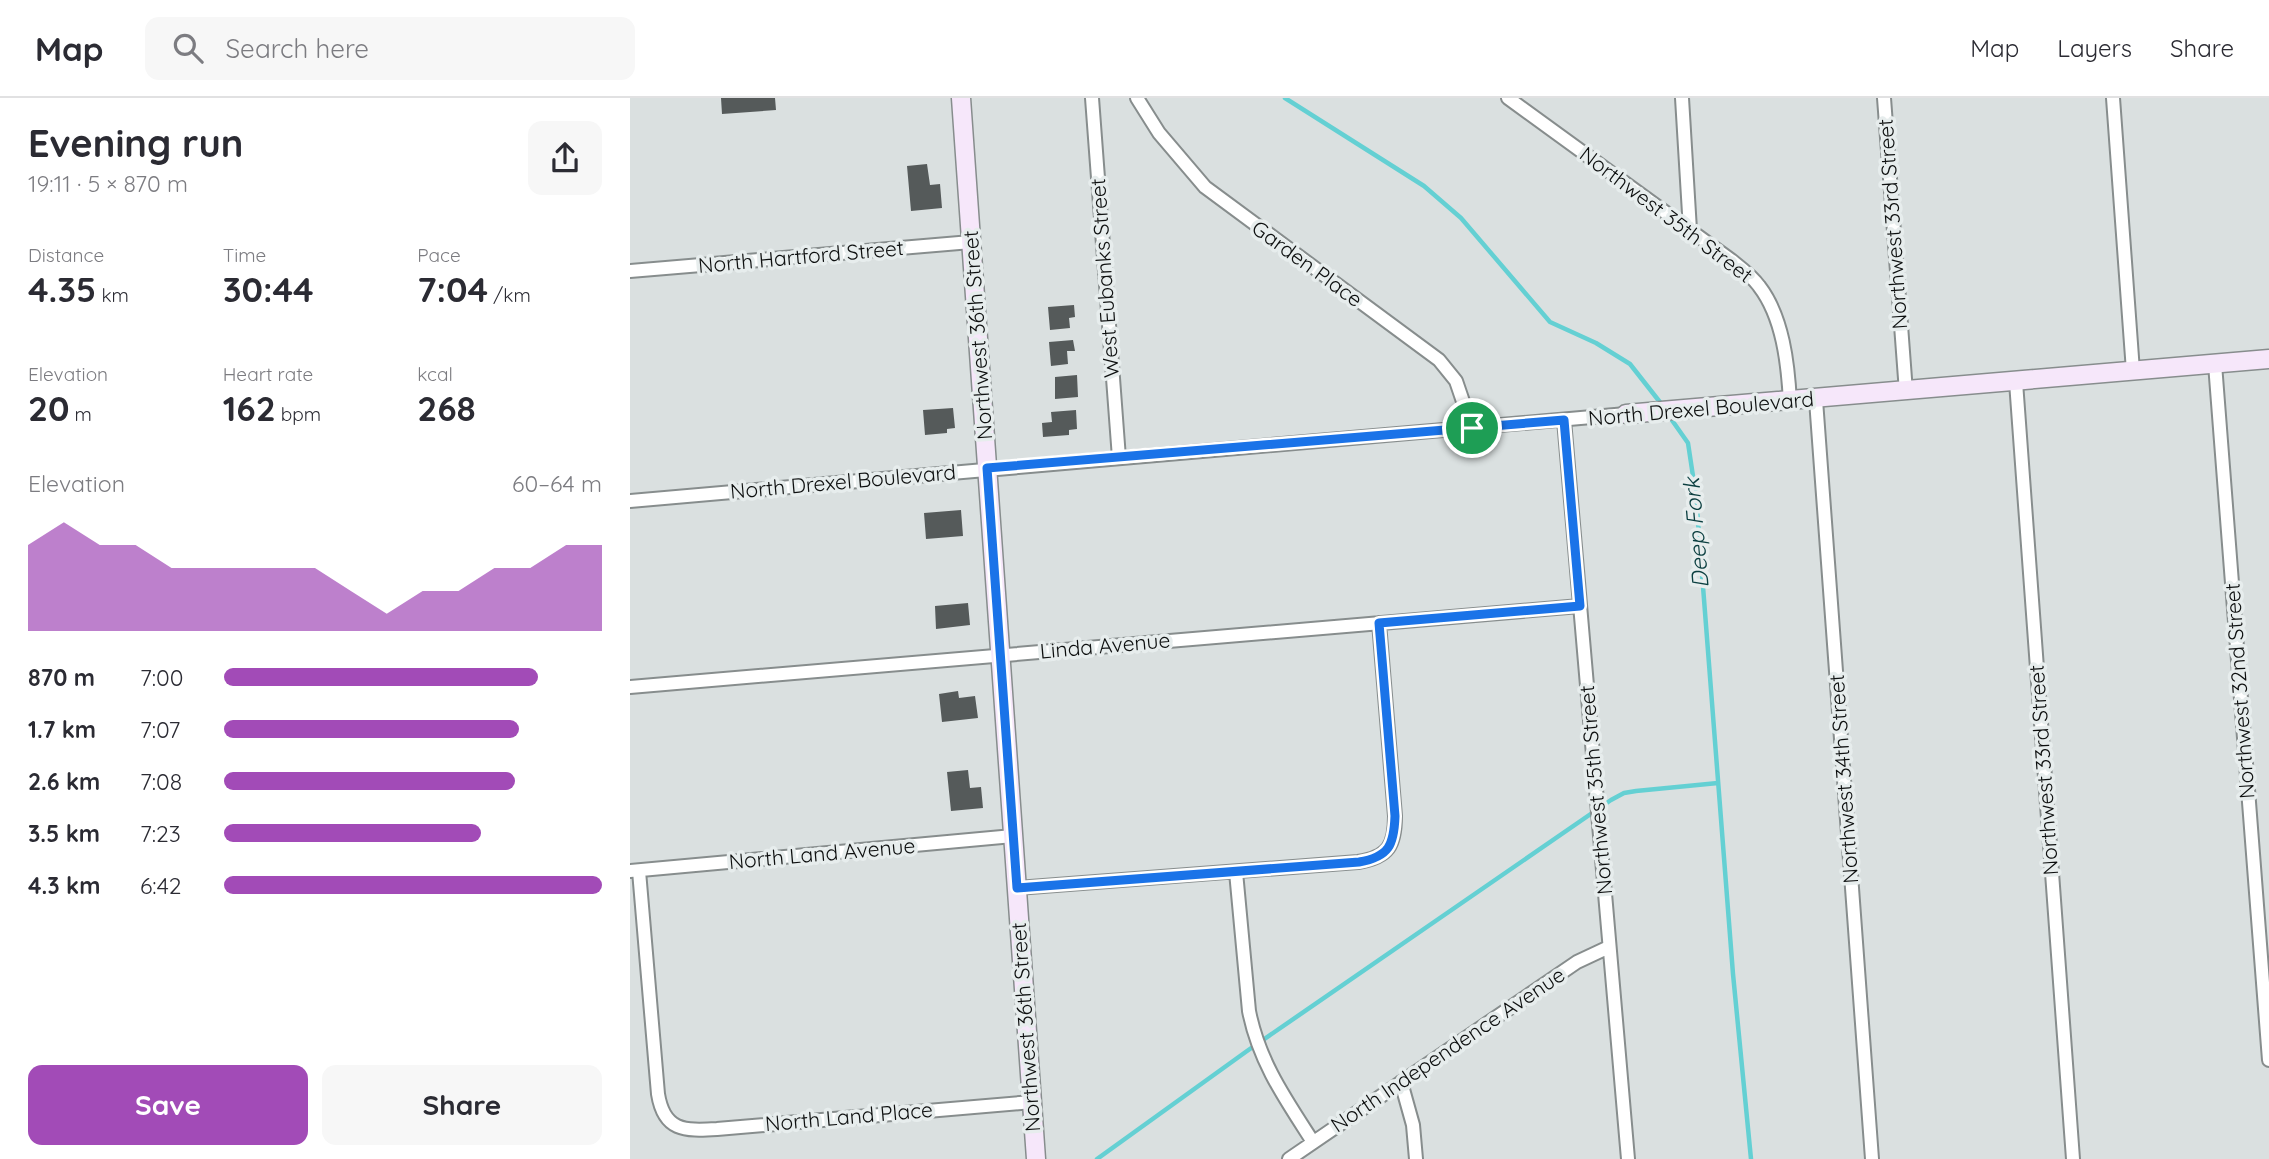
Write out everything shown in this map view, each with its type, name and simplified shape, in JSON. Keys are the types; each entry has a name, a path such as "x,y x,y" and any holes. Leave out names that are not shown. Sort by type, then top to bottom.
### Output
{"main road":[{"name":"Northwest 36th Street","path":"961,98 1036,1159"},
{"name":"North Drexel Boulevard","path":"1626,414 1816,400 2269,359"}],"street":[{"name":"West Eubanks Street","path":"1092,98 1119,458"},
{"name":"Garden Place","path":"1137,98 1158,133 1205,187 1439,360 1456,381 1472,428"},
{"name":"Northwest 35th Street","path":"1508,98 1746,271 1767,297 1781,336 1790,402"},
{"path":"1682,98 1690,230"},
{"name":"Northwest 33rd Street","path":"1884,98 1906,392"},
{"path":"2113,98 2133,371"},
{"name":"North Hartford Street","path":"630,271 971,242"},
{"name":"Northwest 32nd Street","path":"2215,364 2269,1060"},
{"name":"Northwest 33rd Street","path":"2016,382 2073,1159"},
{"name":"Northwest 34th Street","path":"1816,400 1872,1159"},
{"name":"North Drexel Boulevard","path":"630,501 1626,414"},
{"name":"Northwest 35th Street","path":"1564,420 1628,1159"},
{"name":"Linda Avenue","path":"630,687 1580,606"},
{"path":"1017,888 1371,860 1391,845 1395,816 1379,623"},
{"name":"North Land Avenue","path":"634,871 1013,836"},
{"name":"North Land Place","path":"634,871 658,1094 662,1112 668,1121 688,1130 700,1130 1032,1101"},
{"path":"1236,872 1249,1012 1254,1034 1263,1060 1313,1142"},
{"name":"North Independence Avenue","path":"1289,1159 1577,962 1609,947"},
{"path":"1401,1082 1413,1125 1416,1159"}],"building":[{"path":"721,98 775,98 776,110 722,114"},
{"path":"927,164 930,185 940,184 942,208 911,211 907,166"},
{"path":"1074,305 1075,317 1069,318 1070,328 1050,330 1048,307"},
{"path":"1073,340 1075,351 1067,351 1068,364 1051,366 1049,342"},
{"path":"1077,375 1078,397 1055,399 1055,377"},
{"path":"953,408 955,428 947,429 947,433 925,435 923,410"},
{"path":"1076,410 1077,429 1069,430 1069,435 1043,437 1042,423 1052,422 1051,412"},
{"path":"961,510 963,536 926,539 924,513"},
{"path":"968,603 970,625 936,629 935,606"},
{"path":"958,691 959,698 975,696 978,718 942,722 939,694"},
{"path":"968,770 970,788 981,787 983,808 951,811 947,772"}],"waterway":[{"name":"Deep Fork","path":"1285,98 1424,186 1461,218 1550,322 1596,343 1630,364 1663,406"},
{"name":"Deep Fork","path":"1669,416 1688,443 1696,496 1733,974 1751,1159"},
{"path":"1097,1159 1247,1051 1611,800 1624,793 1636,791 1718,783"}],"route":[{"path":"1564,420 1580,606 1379,623 1395,816 1391,845 1371,860 1359,862 1017,888 987,468 1472,428 1564,420"}]}
